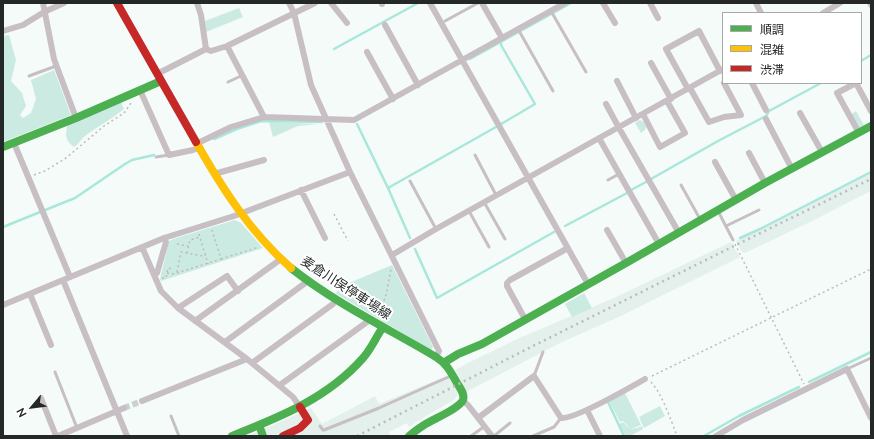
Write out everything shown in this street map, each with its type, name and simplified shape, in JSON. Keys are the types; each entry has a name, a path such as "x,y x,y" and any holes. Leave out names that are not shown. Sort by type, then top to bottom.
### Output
{"street":[{"path":"43,3 56,66 76,118"},
{"path":"3,31 23,25 44,12 64,3"},
{"name":"麦倉川俣停車場線","path":"117,3 214,174 231,201 259,236 281,259 308,281 336,300 445,362 454,375 463,395 463,400"},
{"path":"197,3 206,49"},
{"path":"289,3 294,13 311,85 378,232 392,255 439,351 436,357"},
{"path":"3,147 136,92 206,49 211,51 228,46 315,3"},
{"path":"331,3 346,24"},
{"path":"430,3 588,284"},
{"path":"482,3 502,38"},
{"path":"136,92 169,155 193,150 231,127 264,117 354,120 376,110 565,3"},
{"path":"604,3 614,23"},
{"path":"650,3 658,18"},
{"path":"756,3 760,12"},
{"path":"832,5 840,3"},
{"path":"385,25 418,85"},
{"path":"392,255 528,177 619,128 643,114 689,89 721,71 699,31 666,49 689,89 709,122 724,117 741,115 725,84"},
{"path":"228,46 264,117"},
{"path":"367,52 393,99"},
{"path":"643,114 660,147 684,133 652,63"},
{"path":"616,80 636,118"},
{"path":"753,84 766,110"},
{"path":"854,84 837,93 859,132"},
{"path":"857,84 871,111"},
{"path":"606,104 679,233"},
{"path":"800,113 822,152"},
{"path":"766,119 792,168"},
{"path":"445,362 458,354 477,346 626,263 792,168 871,126"},
{"path":"599,138 659,244"},
{"path":"14,143 100,360 127,436"},
{"path":"749,153 765,183"},
{"path":"214,174 264,160"},
{"path":"715,162 736,200"},
{"path":"3,305 164,238 177,239 301,190 320,185 350,172"},
{"path":"301,190 324,238"},
{"path":"607,230 626,263"},
{"path":"155,277 166,242 164,238"},
{"path":"142,247 161,291 178,308 225,342 293,396 308,420 304,426 283,436"},
{"path":"525,319 507,286 507,283 568,248"},
{"path":"195,321 281,259"},
{"path":"178,308 227,276 238,291"},
{"path":"225,342 308,281"},
{"path":"30,294 50,345"},
{"path":"142,401 249,361 301,328 333,304 336,300"},
{"path":"280,386 367,322 368,319"},
{"path":"234,436 300,407 326,392 364,358 383,327"},
{"path":"716,436 743,420 847,369 871,418"},
{"path":"478,418 534,376 561,418 566,418 587,410 645,379"},
{"path":"41,398 57,436 124,408"},
{"path":"409,436 424,425 454,408 463,400 493,436"},
{"path":"587,410 600,436"},
{"path":"259,425 264,436"}],"lane":[{"path":"445,21 478,3"},
{"path":"551,11 586,72"},
{"path":"518,29 553,91"},
{"path":"29,76 56,66"},
{"path":"228,82 242,75"},
{"path":"156,157 169,155"},
{"path":"474,155 496,195"},
{"path":"608,180 619,174"},
{"path":"410,181 436,229"},
{"path":"681,185 701,220"},
{"path":"484,202 505,239"},
{"path":"726,226 758,210"},
{"path":"469,211 490,247"},
{"path":"718,211 734,240"},
{"path":"534,376 543,352"},
{"path":"847,369 871,358"},
{"path":"55,372 77,428"},
{"path":"320,426 324,430 454,375"},
{"path":"171,416 179,436"},
{"path":"533,436 554,427 561,418"},
{"path":"493,436 510,423"},
{"path":"471,436 485,426"}],"path":[{"path":"28,177 45,171 66,158 104,126 124,113 136,92"},
{"path":"334,214 348,241"},
{"path":"212,230 221,260"},
{"path":"199,234 208,264"},
{"path":"187,253 190,240 200,237"},
{"path":"177,239 188,246"},
{"path":"734,240 807,389"},
{"path":"167,272 174,274 180,273 259,247 261,245"},
{"path":"176,273 181,252 203,256 206,255"},
{"path":"155,277 166,278 168,268 172,269"},
{"path":"378,317 386,295 391,268"},
{"path":"645,379 871,269"},
{"path":"645,379 650,381 662,400 677,436"}],"shaded area":[{"path":"871,173 871,191 745,253 742,252 736,241"},
{"path":"731,242 740,257 621,316 560,343 466,392 455,370 517,339 614,298"},
{"path":"449,375 458,393 454,400 409,427 407,423 389,432 391,436 248,436 311,408 322,424 375,396 379,404"}],"green space":[{"path":"239,8 243,17 206,32 205,21"},
{"path":"9,35 16,60 11,81 22,93 26,106 20,115 23,118 31,113 36,99 31,80 54,70 71,115 3,142 3,36"},
{"path":"121,102 124,109 85,136 76,146 74,147 69,142 66,135 67,125"},
{"path":"856,111 864,125 858,128 850,115"},
{"path":"640,120 645,123 646,127 641,133 635,123"},
{"path":"269,122 318,124 298,126 273,137"},
{"path":"235,220 241,223 263,248 161,281 160,279 169,241"},
{"path":"392,265 433,347 431,350 335,293 349,283"},
{"path":"584,293 592,308 572,317 565,304"},
{"path":"625,393 641,425 631,429 642,426 643,429 630,436 626,436 619,424 623,422 630,428 623,421 620,422 609,401"},
{"path":"660,406 665,416 644,428 639,417"}],"waterway":[{"path":"334,49 418,3"},
{"path":"470,59 571,3"},
{"path":"388,188 535,104 501,45 501,42"},
{"path":"862,60 871,55"},
{"path":"651,179 766,116 769,111 819,84"},
{"path":"214,139 261,121 322,122"},
{"path":"357,124 410,238"},
{"path":"3,227 75,198 132,160 154,155"},
{"path":"740,238 871,172"},
{"path":"631,190 646,182"},
{"path":"565,226 627,193"},
{"path":"415,249 437,298 554,232"},
{"path":"809,382 871,352"},
{"path":"704,436 739,416 799,387"},
{"path":"608,402 624,436"}],"tunnel":[{"path":"124,408 142,401"}],"railway":[{"path":"357,436 533,346 871,179"}],"traffic: fast":[{"path":"3,147 76,118 161,81"},
{"path":"445,362 458,354 482,344 765,183 871,126"},
{"path":"291,268 325,293 436,357 448,368 462,391 463,400 456,407 424,425 409,436"},
{"path":"232,436 285,414 319,395 335,384 369,351 383,327"},
{"path":"259,425 263,436"}],"traffic: slow":[{"path":"196,142 238,209 263,240 291,268"}],"traffic: jam":[{"path":"117,3 196,142"},
{"path":"283,436 300,428 308,420 300,407"}]}
